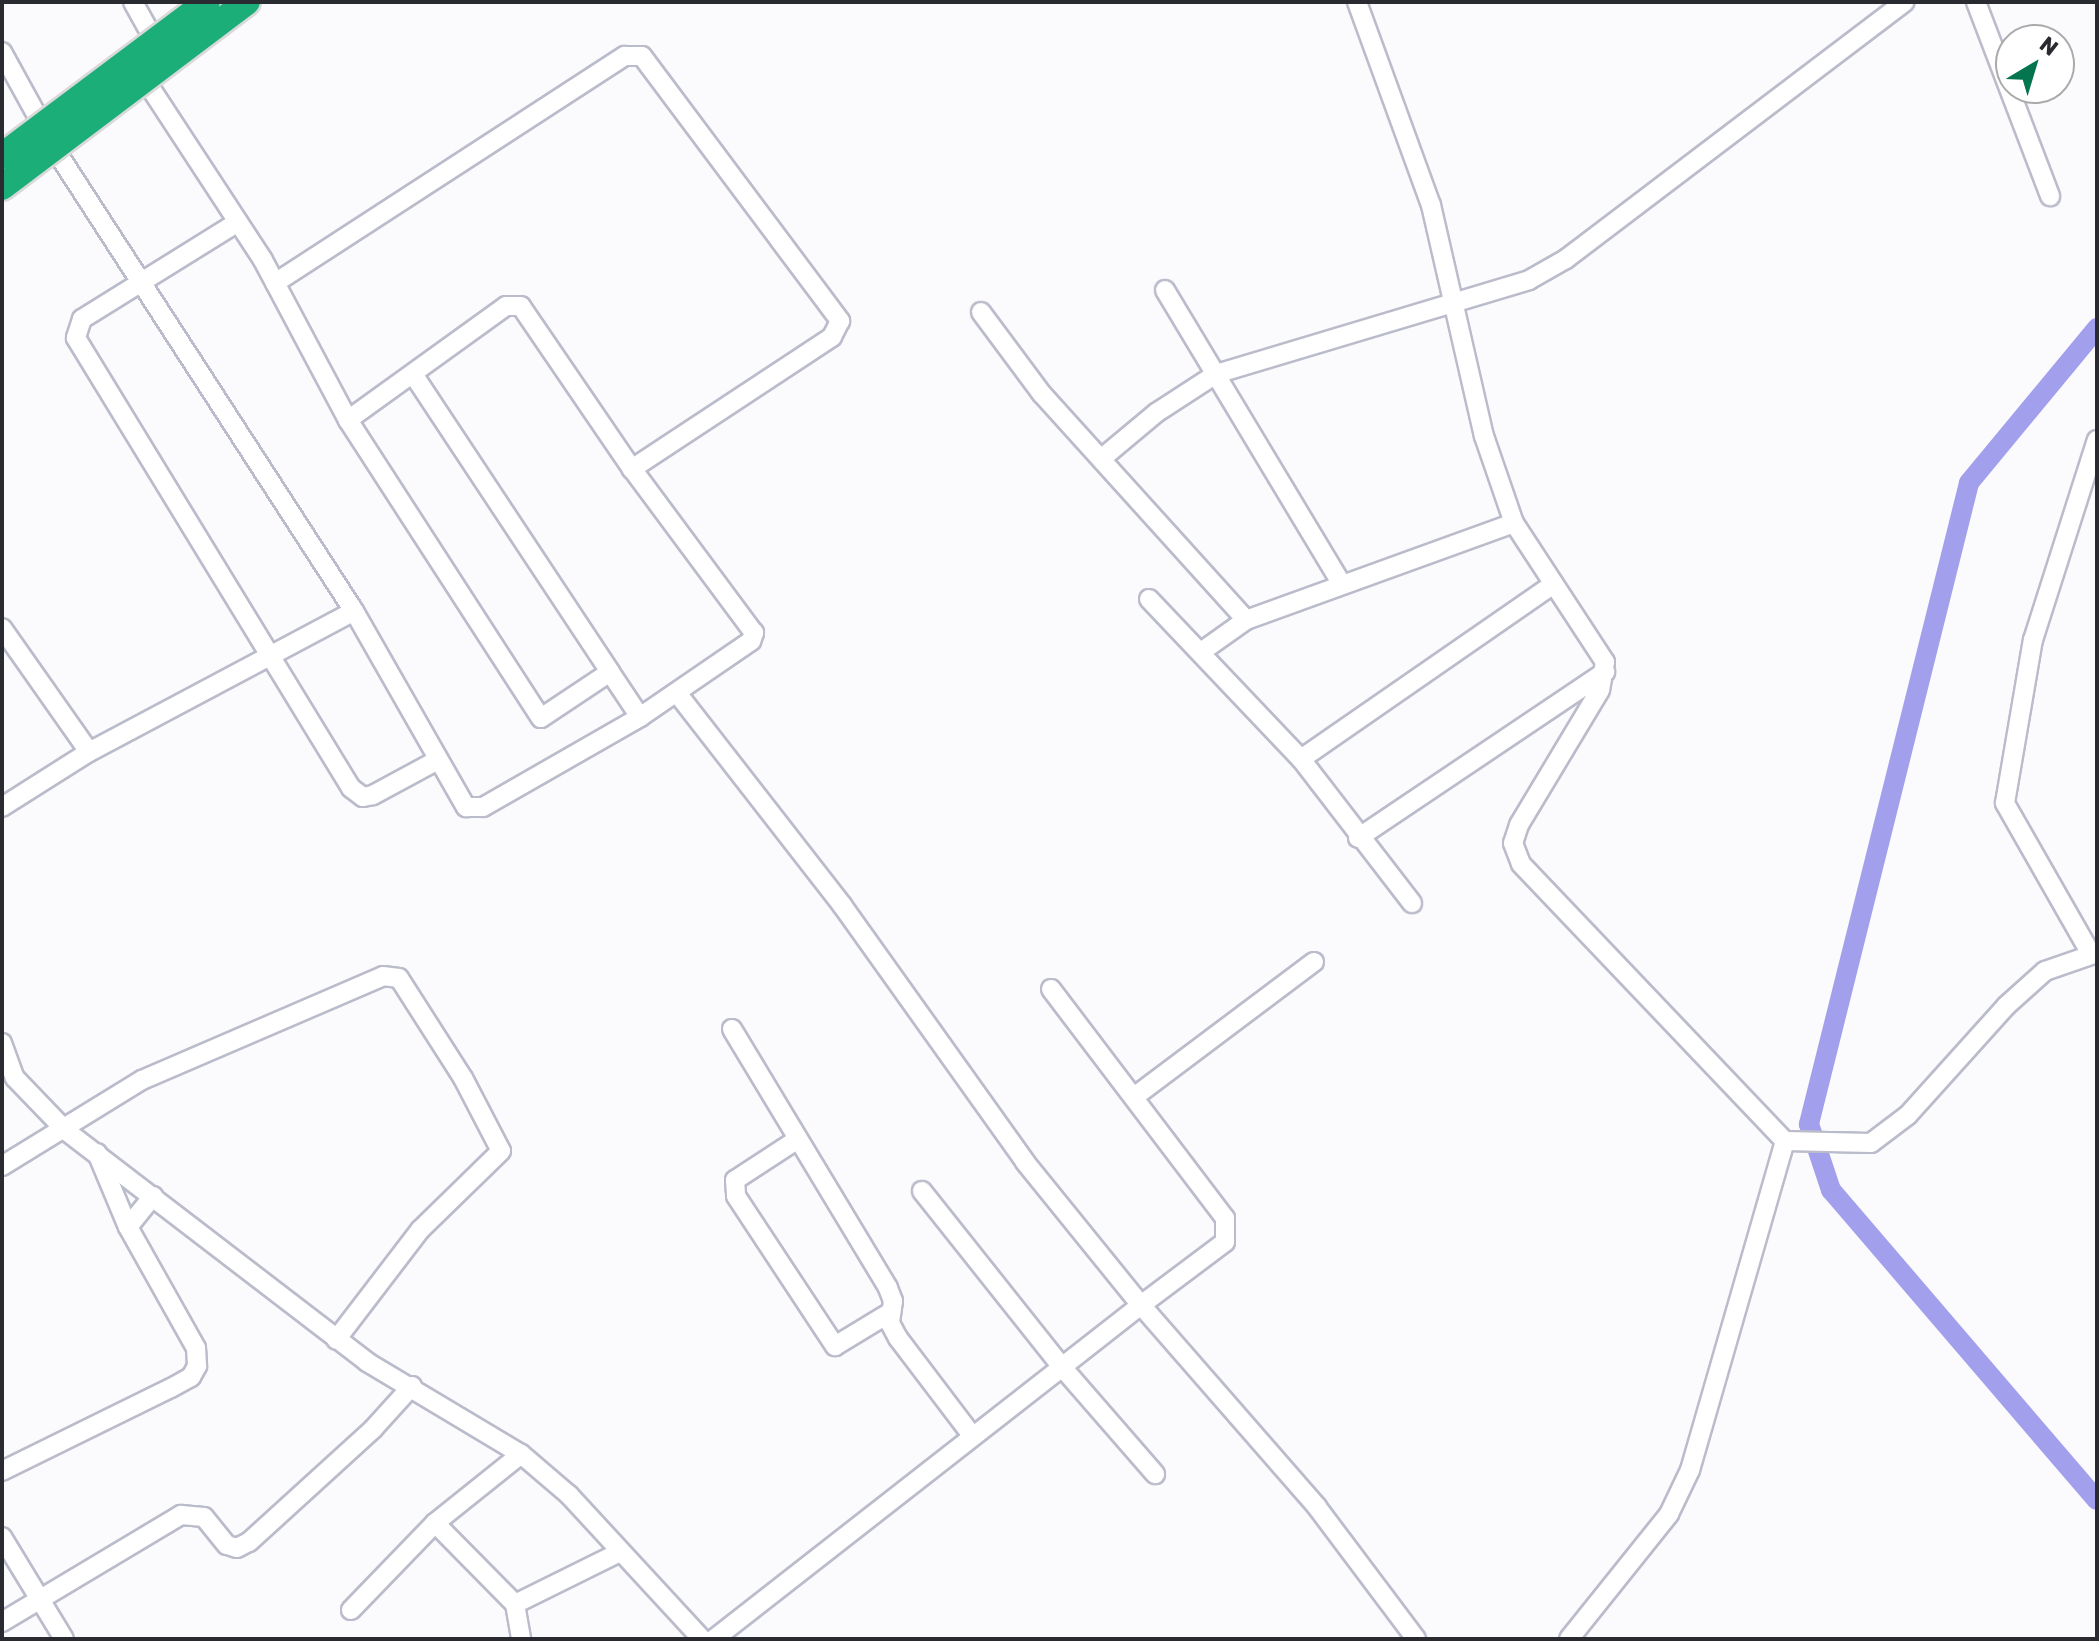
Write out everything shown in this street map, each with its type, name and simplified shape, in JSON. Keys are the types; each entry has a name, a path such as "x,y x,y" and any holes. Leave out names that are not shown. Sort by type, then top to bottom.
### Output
{"highway":[{"path":"2,156 207,2"},
{"path":"2,187 247,2"}],"street":[{"path":"133,2 151,34"},
{"path":"1357,2 1407,128 1454,306 1484,436 1514,523 1551,586 1602,653 1605,672 1600,690 1519,825 1513,843 1521,864 1792,1141 1871,1143 1908,1115 2006,1006 2045,971 2094,953 2005,803 2033,640 2097,440"},
{"path":"1101,459 1156,413 1216,374 1454,306 1529,280 1566,259 1905,2"},
{"path":"1976,2 2050,196"},
{"path":"2,52 58,154 143,280 354,611 458,800 472,810 640,717 751,641 754,633 632,469 521,306 506,306 348,420"},
{"path":"275,283 625,56 642,56 840,321 832,337 632,469"},
{"path":"149,86 275,283 348,420 541,718 610,672"},
{"path":"238,222 82,319 76,338 357,795 373,795 436,761"},
{"path":"1165,290 1342,584"},
{"path":"981,312 1042,394 1246,620"},
{"path":"413,374 640,717"},
{"path":"1201,652 1246,620 1514,523"},
{"path":"1301,759 1551,586"},
{"path":"1149,599 1301,759 1358,838 1412,903"},
{"path":"2,807 89,752 354,611"},
{"path":"2,628 89,752"},
{"path":"1358,838 1605,672"},
{"path":"677,693 824,881 1025,1162 1141,1305 1317,1507 1416,1639"},
{"path":"1134,1097 1314,962"},
{"path":"2,1166 142,1080 383,976 399,978 463,1078 501,1151 420,1230 336,1340"},
{"path":"714,1639 971,1434 1215,1251 1229,1231 1225,1218 1051,989"},
{"path":"732,1029 888,1288 898,1338 971,1434"},
{"path":"2,1043 15,1078 65,1130 95,1149 336,1340 521,1454 569,1495 618,1553 702,1639"},
{"path":"798,1139 735,1180 736,1196 835,1346 891,1312"},
{"path":"1569,1639 1669,1514 1690,1470 1792,1141"},
{"path":"2,1471 171,1388 191,1377 197,1366 196,1348 128,1227 95,1149"},
{"path":"922,1191 1062,1367 1155,1474"},
{"path":"128,1227 153,1196"},
{"path":"2,1622 181,1515 204,1517 227,1545 237,1548 249,1542 373,1429 412,1386"},
{"path":"351,1610 435,1523 521,1454"},
{"path":"435,1523 515,1604 521,1639"},
{"path":"2,1537 43,1598 64,1639"},
{"path":"515,1604 618,1553"}],"waterway":[{"path":"2097,328 1969,483 1809,1124 1831,1190 2097,1500"}]}
